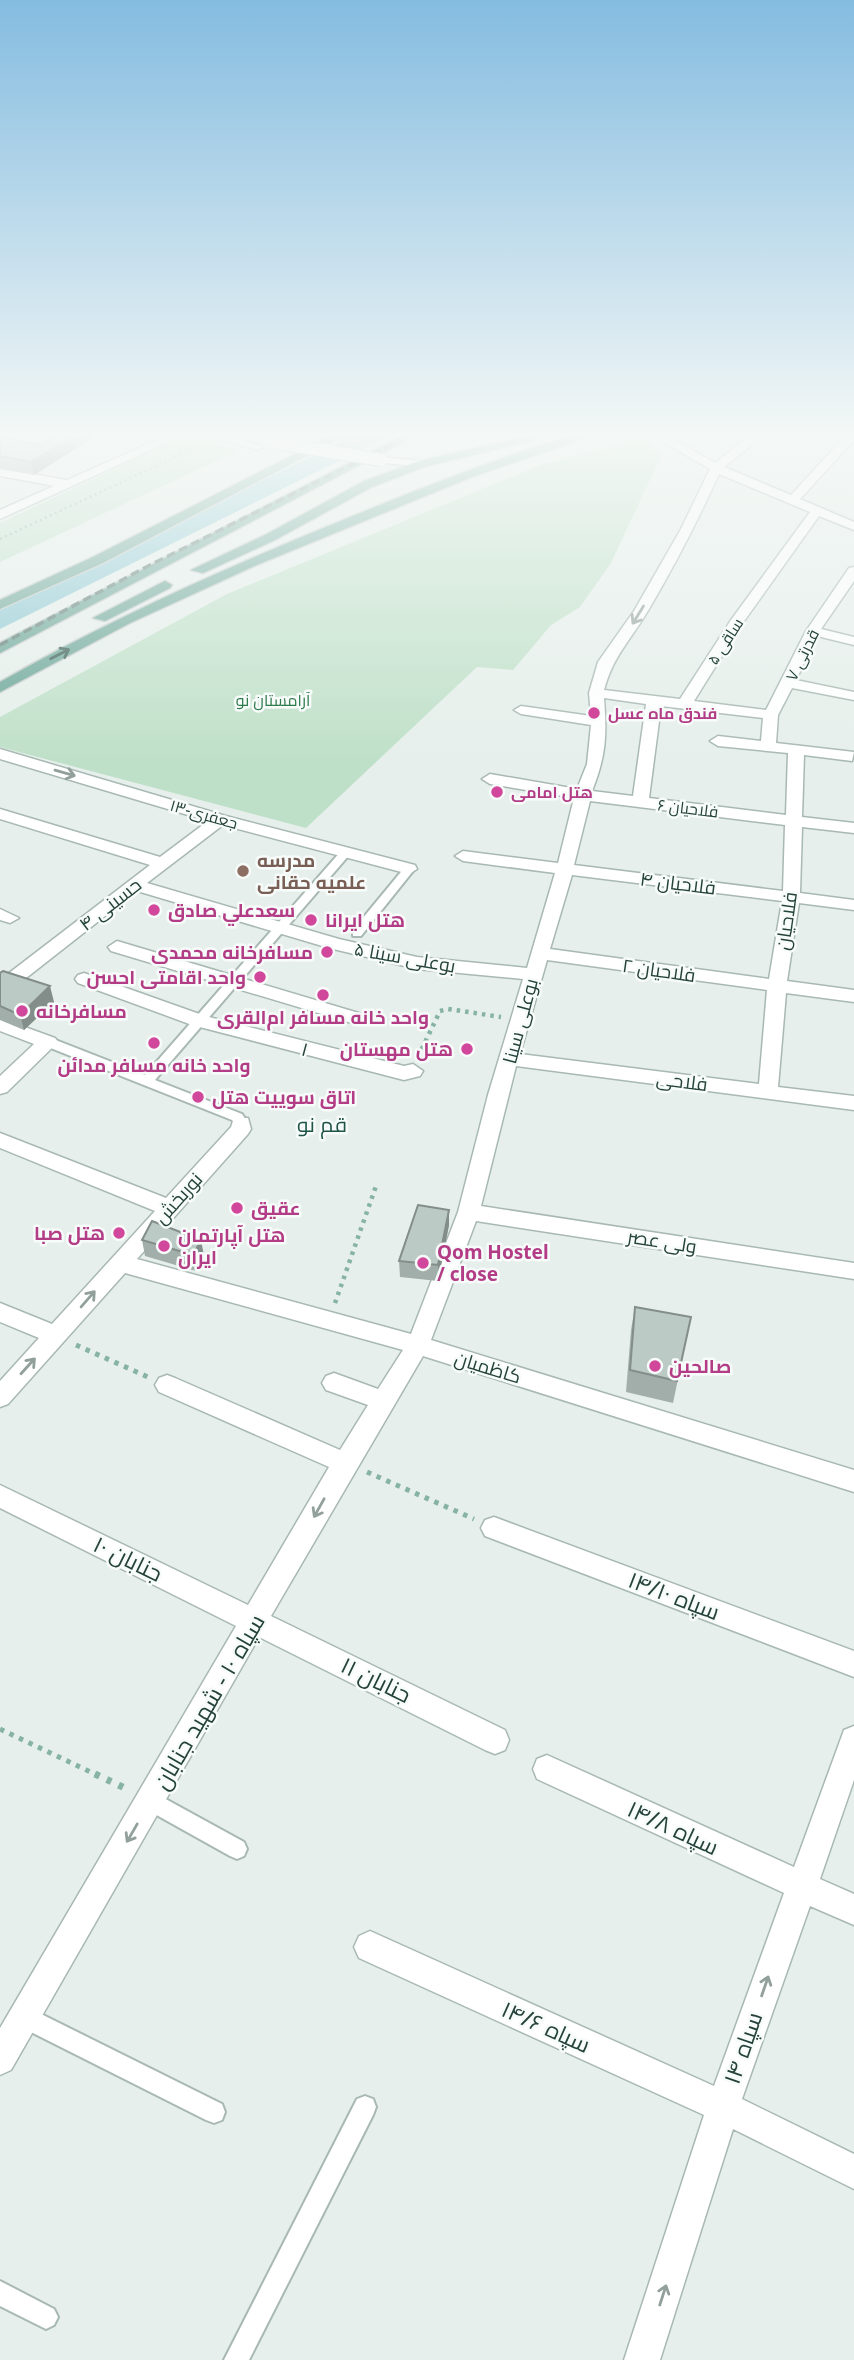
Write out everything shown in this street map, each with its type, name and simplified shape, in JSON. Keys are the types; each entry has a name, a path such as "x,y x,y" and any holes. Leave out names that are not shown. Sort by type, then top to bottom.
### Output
{"main road":[{"path":"0,605 133,542"},
{"path":"0,649 206,542"},
{"path":"0,672 179,579 260,542"},
{"path":"0,688 157,604 304,542"}],"street":[{"path":"679,542 640,611 605,662 596,692 683,706 771,715"},
{"name":"ساقی ۵","path":"683,706 736,623 794,542"},
{"name":"قدرتی ۷","path":"768,747 771,715 813,631 847,590 854,571"},
{"path":"813,631 854,641"},
{"path":"789,683 854,696"},
{"name":"بوعلی سینا","path":"418,1345 470,1212 498,1095 565,869 583,794 595,764 600,738 596,692"},
{"path":"640,802 654,701"},
{"path":"521,710 600,722"},
{"path":"719,741 852,756"},
{"name":"فلاحیان","path":"768,1092 777,986 791,897 796,750"},
{"name":"جعفری-۱۳","path":"0,754 220,819 409,869"},
{"name":"فلاحیان ۶","path":"490,779 640,802 854,828"},
{"path":"0,814 162,863"},
{"name":"حسینی ۴","path":"0,989 220,819"},
{"name":"فلاحیان ۴","path":"463,856 854,905"},
{"name":"بوعلی سینا ۵","path":"134,886 280,928 417,963 532,974"},
{"path":"117,947 355,1018"},
{"name":"فلاحیان ۲","path":"540,953 777,986"},
{"name":"۱","path":"84,979 199,1021 351,1061 404,1073 413,1071"},
{"path":"777,986 854,996"},
{"path":"0,1024 48,1042 0,1087"},
{"name":"فلاحی","path":"510,1059 854,1103"},
{"name":"نوربخش","path":"0,1397 241,1129 241,1122"},
{"path":"0,1140 169,1208"},
{"name":"ولی عصر","path":"470,1212 854,1271"},
{"name":"کاظمیان","path":"120,1263 418,1345 854,1481"},
{"path":"0,1312 56,1336"},
{"name":"سپاه ۱۰ - شهید جنابان","path":"0,2059 256,1621 345,1463 418,1345"},
{"path":"334,1382 385,1401"},
{"path":"167,1385 345,1463"},
{"name":"جنابان ۱۰","path":"0,1496 256,1621"},
{"name":"سپاه ۱۴/۱۰","path":"494,1528 854,1664"},
{"name":"جنابان ۱۱","path":"256,1621 495,1740"},
{"name":"سپاه ۱۴","path":"642,2360 723,2107 854,1740"},
{"name":"سپاه ۱۴/۸","path":"547,1769 854,1910"},
{"name":"سپاه ۱۴/۶","path":"370,1947 723,2107 854,2172"}],"lane":[{"path":"147,1081 346,852"},
{"path":"357,933 409,869"},
{"path":"48,1042 237,1118 241,1122"},
{"path":"151,1801 237,1849"},
{"path":"25,2017 214,2112"},
{"path":"236,2360 365,2107"},
{"path":"0,2293 46,2317"}],"path":[{"path":"413,1071 440,1011 448,1009 520,1020"},
{"path":"329,1320 376,1186"},
{"path":"56,1336 167,1385"},
{"path":"345,1463 494,1528"},
{"path":"0,1729 151,1801"}],"green space":[{"path":"0,542 43,542 0,562"},
{"name":"آرامستان نو","path":"353,542 621,542 611,563 580,607 551,625 513,670 477,667 306,828 0,747 0,717 227,594"}],"building":[{"path":"3,971 50,986 20,1015 0,1006 0,973"},
{"name":"Qom Hostel / close","path":"418,1205 449,1210 438,1265 399,1261"},
{"path":"152,1221 201,1240 193,1255 142,1240"},
{"name":"صالحین","path":"635,1307 691,1317 677,1381 630,1370"}],"waterway":[{"path":"0,620 157,542"}],"railway":[{"path":"0,645 196,542"}],"place":[{"name":"فندق ماه عسل","path":"594,713"},
{"name":"هتل امامی","path":"497,792"},
{"name":"مدرسه علمیه حقانی","path":"243,871"},
{"name":"سعدعلي صادق","path":"154,910"},
{"name":"هتل ایرانا","path":"311,920"},
{"name":"مسافرخانه محمدی","path":"327,952"},
{"name":"واحد اقامتی احسن","path":"260,977"},
{"name":"واحد خانه مسافر ام‌القری","path":"323,995"},
{"name":"مسافرخانه","path":"22,1011"},
{"name":"واحد خانه مسافر مدائن","path":"154,1043"},
{"name":"هتل مهستان","path":"467,1049"},
{"name":"اتاق سوییت هتل","path":"198,1097"},
{"name":"عقیق","path":"237,1208"},
{"name":"هتل صبا","path":"119,1233"},
{"name":"هتل آپارتمان ایران","path":"164,1246"},
{"name":"Qom Hostel / close","path":"423,1263"},
{"name":"صالحین","path":"655,1366"}],"district":[{"name":"قم نو","path":"322,1125"}]}
